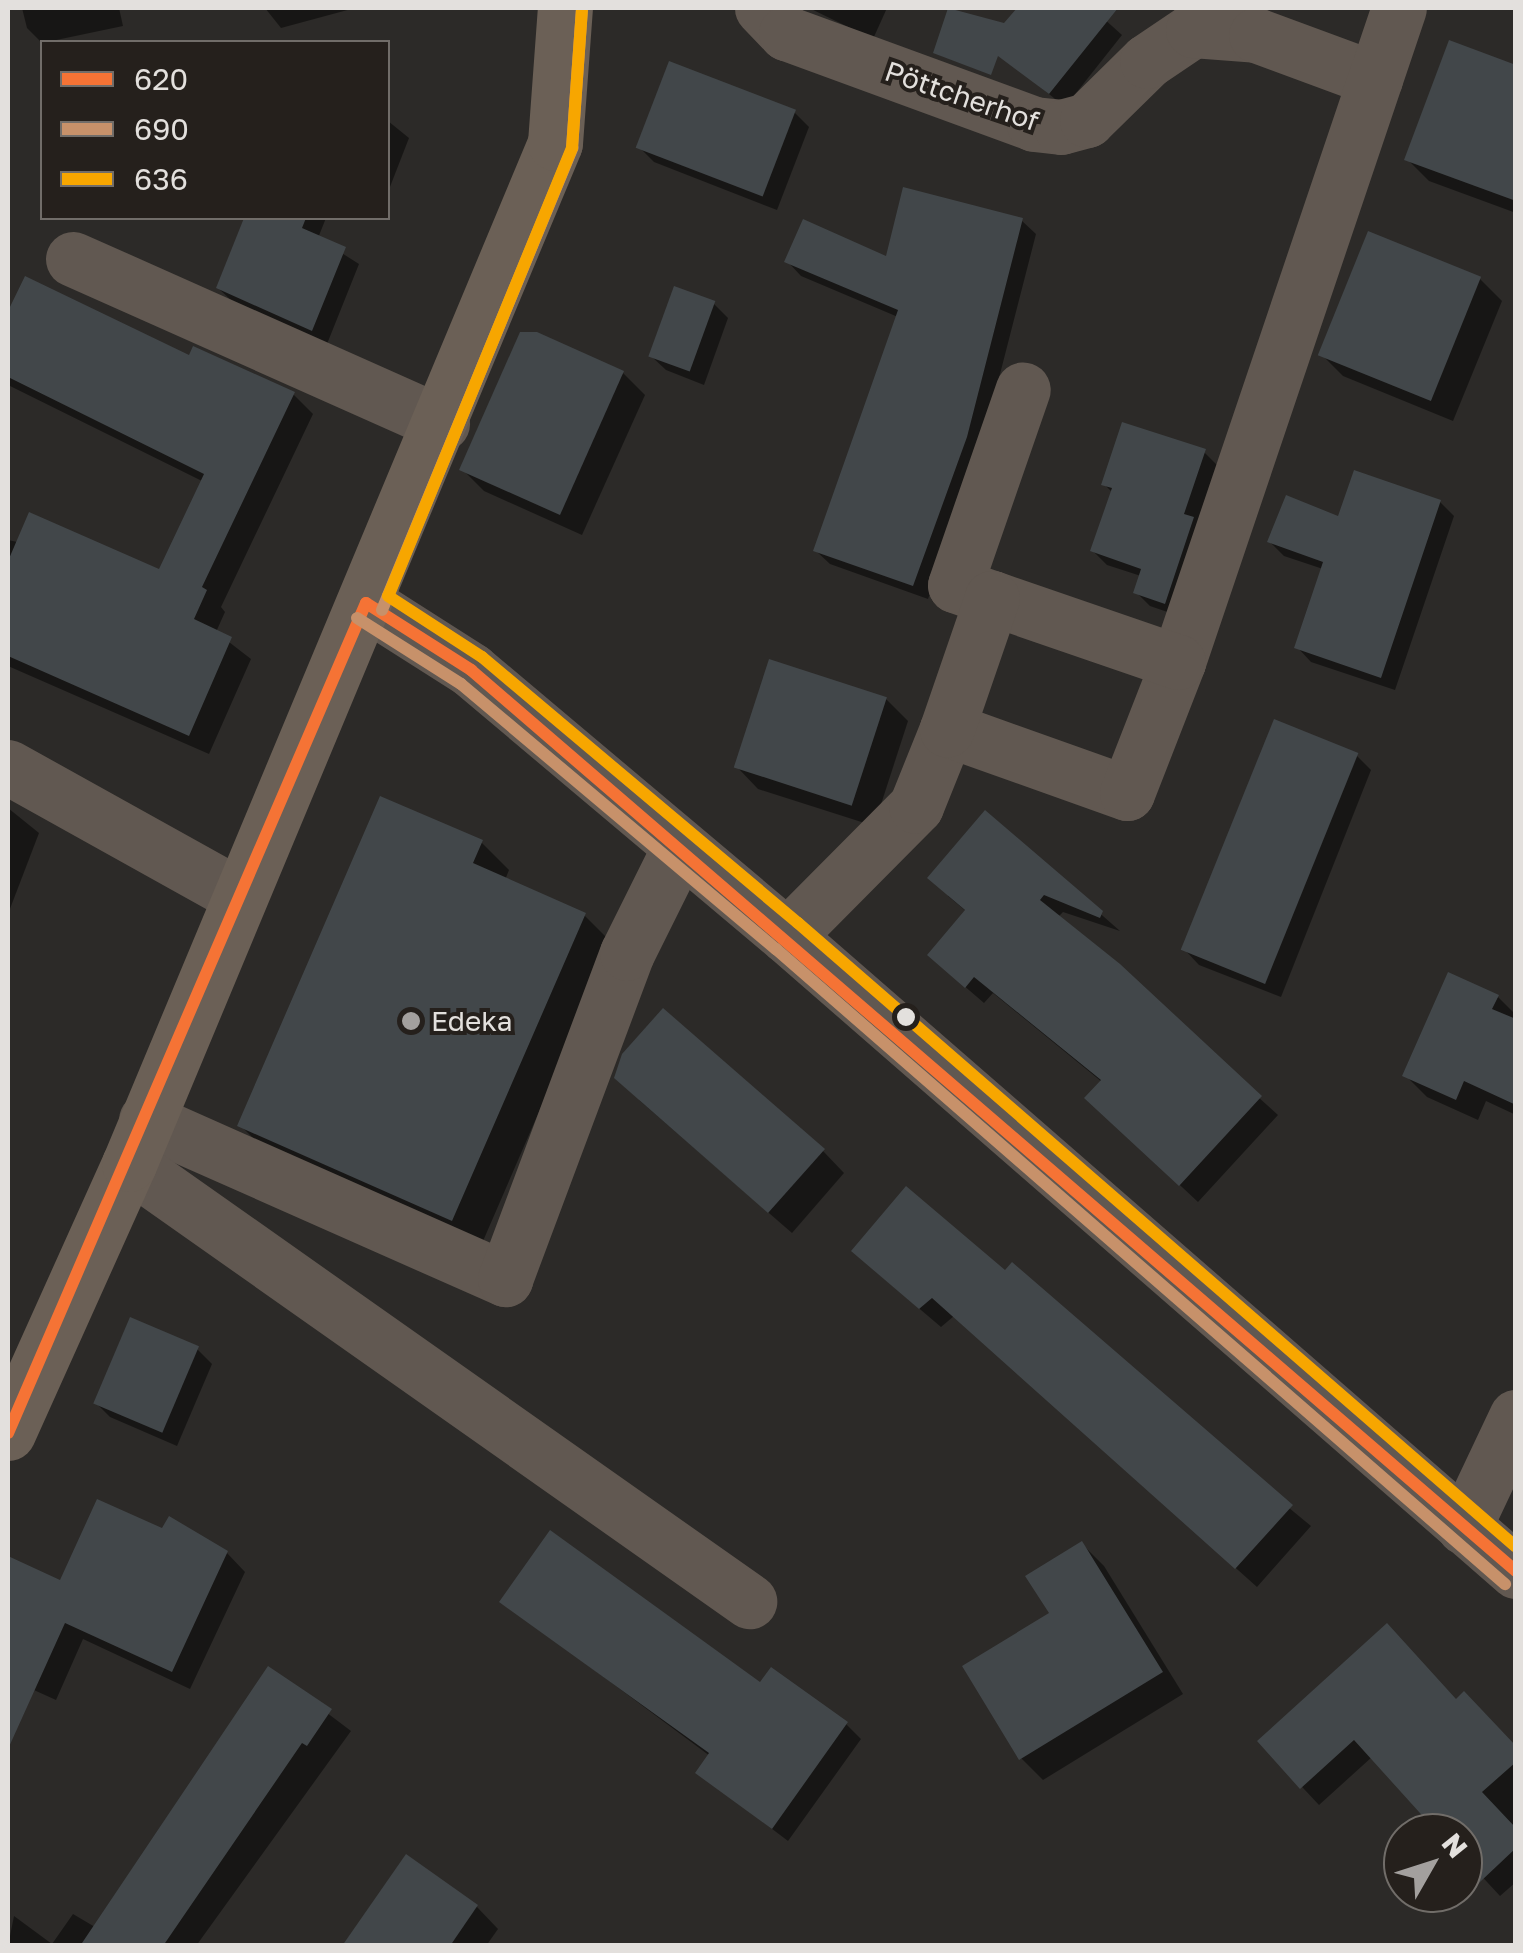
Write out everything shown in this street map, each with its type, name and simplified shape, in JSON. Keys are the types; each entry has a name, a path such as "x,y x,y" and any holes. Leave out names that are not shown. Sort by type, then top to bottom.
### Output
{"main road":[{"path":"12,1409 137,1142 442,423 556,143 565,8"}],"street":[{"name":"Pöttcherhof","path":"762,8 786,32 1034,124 1061,128 1088,120 1147,61 1193,30 1256,35 1375,79"},
{"path":"947,729 1127,793 1178,662 1399,8"},
{"path":"74,259 442,423"},
{"path":"1023,388 955,585 1178,662"},
{"path":"788,936 916,806 992,598"},
{"path":"366,603 471,670 788,936 1516,1571"},
{"path":"8,767 240,896"},
{"path":"137,1142 505,1280 628,953 680,846"},
{"path":"137,1142 749,1601"},
{"path":"1464,1527 1516,1417"}],"building":[{"path":"948,8 1004,23 1017,8 1118,8 1049,94 998,56 991,75 933,53"},
{"path":"1449,40 1516,65 1516,201 1404,160"},
{"path":"669,61 796,110 763,197 636,148"},
{"path":"903,187 1023,218 967,437 913,586 813,551 898,310 784,262 803,219 886,256"},
{"path":"243,220 305,220 302,228 346,247 312,331 216,288"},
{"path":"1368,231 1481,277 1431,401 1318,355"},
{"path":"25,276 189,355 193,346 295,392 202,587 207,590 194,619 232,637 189,736 8,656 8,561 29,512 159,569 204,474 8,377 8,311"},
{"path":"674,286 715,301 690,372 648,356"},
{"path":"520,332 537,332 624,371 560,515 459,470"},
{"path":"1122,422 1206,449 1184,514 1194,517 1165,604 1133,593 1141,569 1090,551 1112,488 1101,485"},
{"path":"1354,470 1441,500 1381,678 1294,648 1323,562 1267,542 1286,495 1338,516"},
{"path":"769,659 887,697 852,806 734,767"},
{"path":"1274,719 1358,753 1265,984 1181,950"},
{"name":"Edeka","path":"380,796 483,840 473,863 586,913 452,1221 237,1126"},
{"path":"985,810 1103,911 1100,918 1044,895 1040,900 1120,964 1262,1096 1179,1186 1084,1098 1101,1080 974,977 965,988 927,955 965,910 927,878"},
{"path":"1448,972 1499,995 1492,1009 1516,1019 1516,1105 1464,1081 1456,1100 1402,1076"},
{"path":"663,1008 825,1149 768,1213 614,1078 622,1054"},
{"path":"906,1186 1005,1270 1012,1262 1293,1505 1235,1569 932,1298 919,1309 851,1251"},
{"path":"130,1317 199,1346 162,1433 93,1404"},
{"path":"97,1499 162,1528 169,1516 228,1551 172,1672 65,1623 8,1749 8,1556 60,1580"},
{"path":"550,1530 760,1682 771,1667 848,1722 772,1829 695,1773 709,1753 499,1602"},
{"path":"1082,1541 1163,1672 1019,1760 962,1666 1049,1613 1025,1576"},
{"path":"1387,1623 1456,1699 1464,1691 1516,1746 1516,1762 1482,1792 1516,1828 1516,1848 1483,1879 1483,1813 1420,1813 1354,1740 1300,1789 1257,1741"},
{"path":"268,1666 332,1709 307,1746 302,1743 163,1946 80,1946"},
{"path":"406,1854 478,1905 450,1946 342,1946"}],"transit line":[{"name":"690","path":"382,610 572,148 582,9"},
{"name":"636","path":"582,9 572,148 388,596 482,657 798,923 1516,1547"},
{"name":"620","path":"366,603 471,670 1516,1571"},
{"name":"620","path":"8,1433 366,603"},
{"name":"690","path":"357,618 461,684 776,949 1505,1584"}],"place":[{"name":"Edeka","path":"411,1021"}]}
